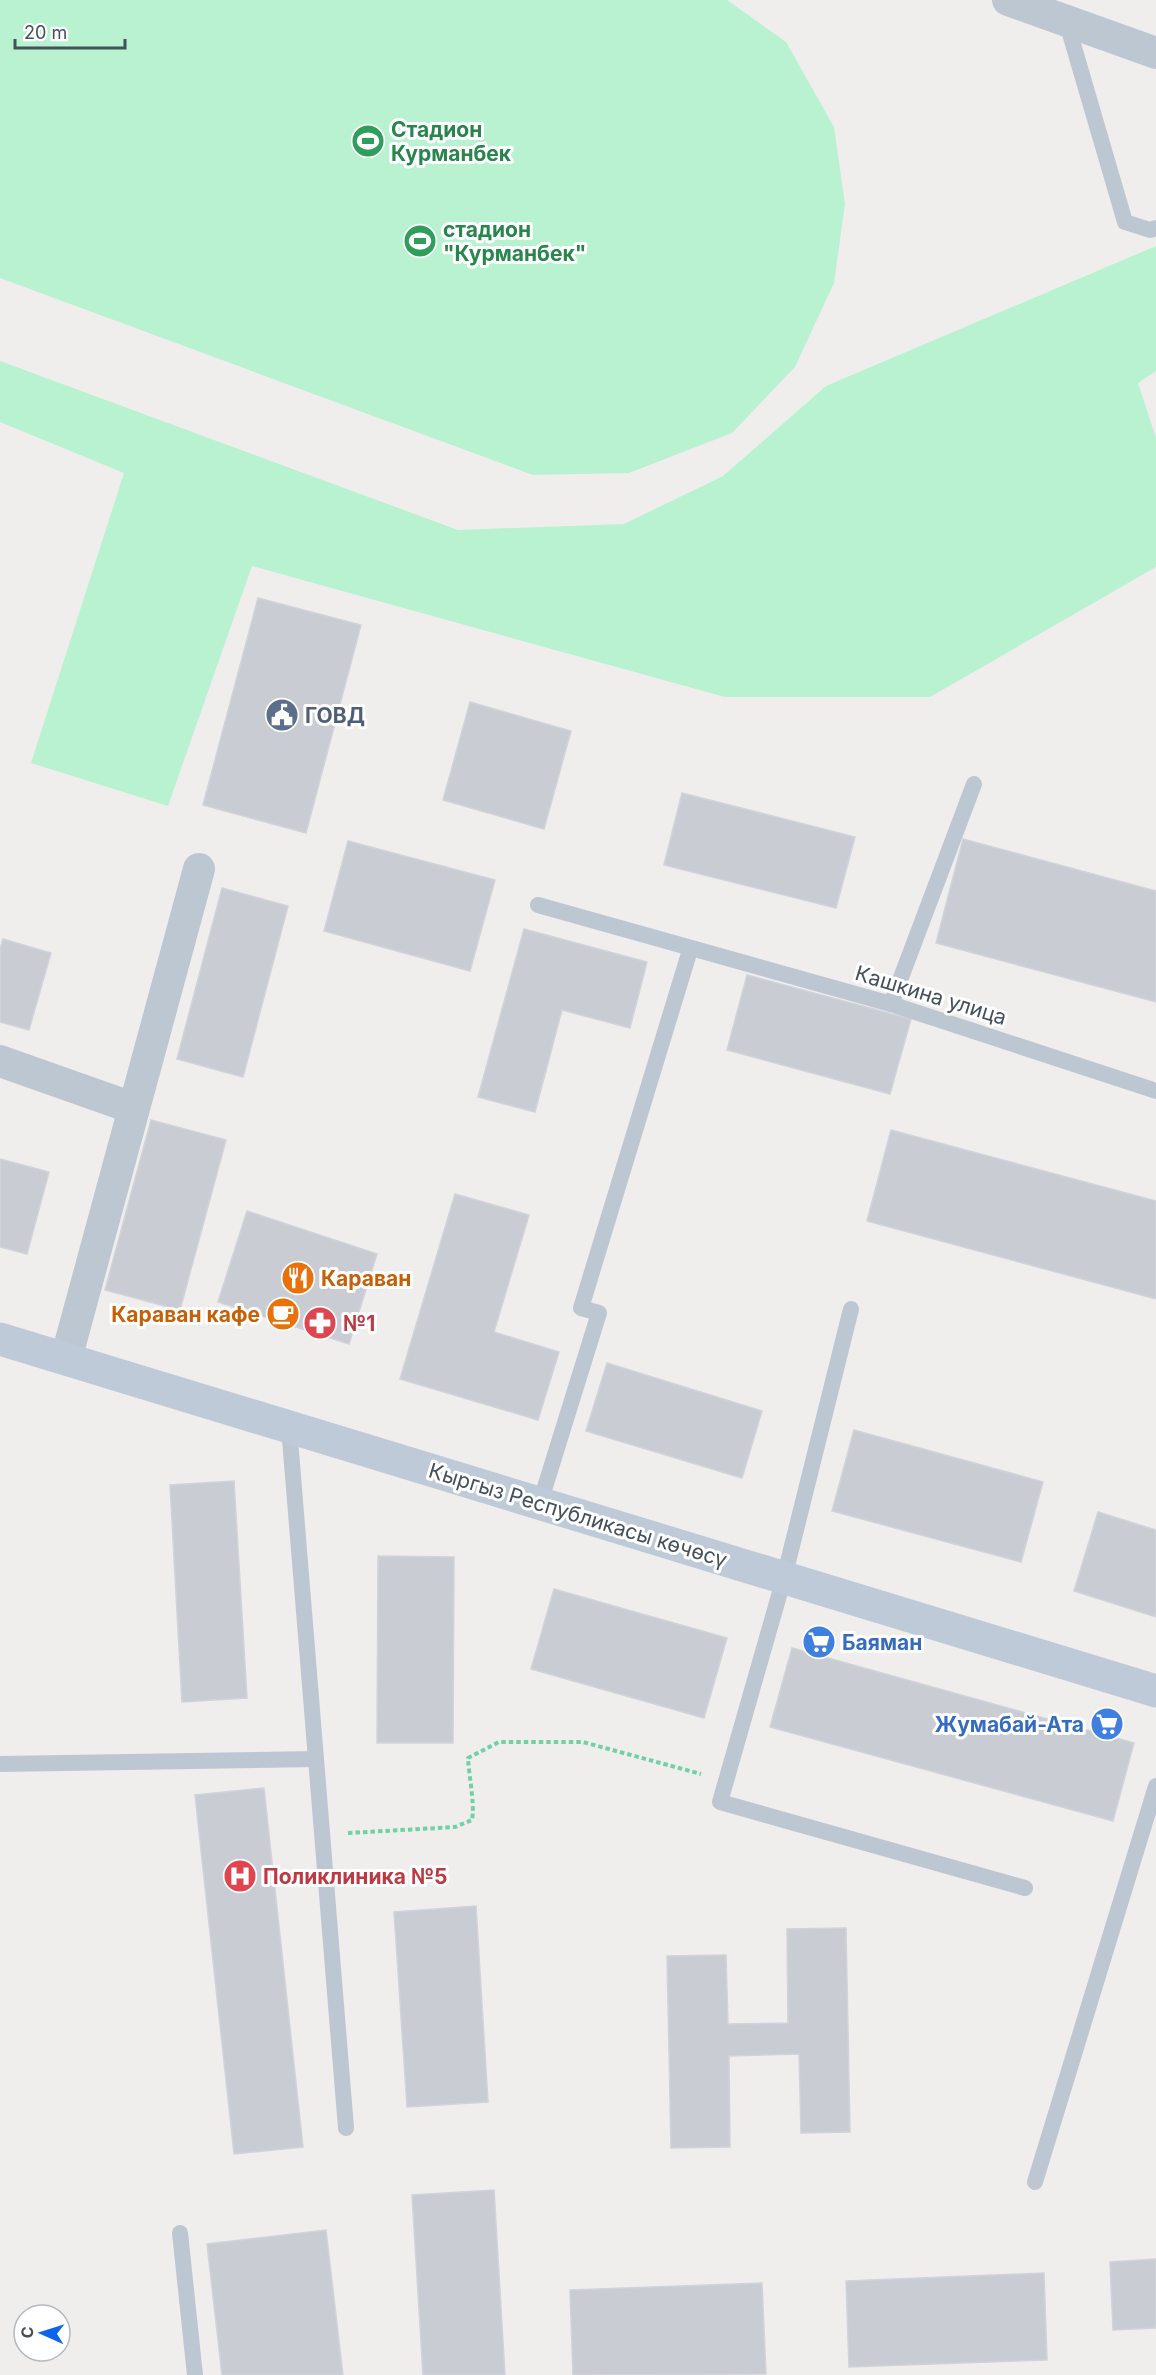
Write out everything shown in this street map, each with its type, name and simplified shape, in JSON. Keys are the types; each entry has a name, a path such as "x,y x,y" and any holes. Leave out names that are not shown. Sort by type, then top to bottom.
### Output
{"main road":[{"name":"Кыргыз Республикасы көчөсү","path":"0,1339 1156,1691"}],"street":[{"path":"1008,0 1156,53"},
{"path":"66,1359 199,869"},
{"path":"0,1060 133,1108"}],"lane":[{"path":"1066,20 1125,222 1150,230 1156,228"},
{"path":"891,1005 974,784"},
{"name":"Кашкина улица","path":"538,905 690,950 891,1005 1156,1091"},
{"path":"540,1503 599,1314 581,1308 690,950"},
{"path":"851,1309 784,1578 720,1802 1025,1888"},
{"path":"289,1426 346,2128"},
{"path":"0,1764 316,1759"},
{"path":"1035,2182 1156,1786"},
{"path":"180,2233 195,2375"}],"path":[{"path":"322,1834 455,1827 472,1820 474,1807 469,1791 468,1758 499,1742 584,1742 725,1780"}],"green space":[{"name":"стадион \"Курманбек\"","path":"0,0 727,0 786,42 834,127 845,204 834,283 795,367 732,433 629,473 533,475 0,278"},
{"path":"1156,246 1156,371 1138,383 1156,438 1156,567 930,697 725,697 252,566 168,806 31,763 124,473 0,422 0,361 458,530 624,524 723,476 826,386"}],"building":[{"name":"ГОВД","path":"258,598 361,625 306,833 203,805"},
{"path":"470,702 571,731 544,829 443,800"},
{"path":"682,793 855,837 836,908 664,865"},
{"path":"963,839 1156,891 1156,1002 936,943"},
{"path":"348,841 495,880 470,971 324,931"},
{"path":"222,888 288,906 243,1077 177,1059"},
{"path":"524,929 647,962 630,1028 562,1010 535,1112 478,1097"},
{"path":"3,939 51,953 29,1030 0,1022 0,949"},
{"path":"747,975 911,1019 890,1094 727,1050"},
{"path":"151,1120 226,1140 180,1310 105,1290"},
{"path":"891,1130 1156,1201 1156,1299 867,1221"},
{"path":"0,1159 49,1172 27,1254 0,1247"},
{"path":"455,1194 529,1215 494,1332 559,1352 538,1420 400,1379"},
{"name":"Караван","path":"247,1211 377,1254 349,1344 218,1302"},
{"path":"607,1363 762,1411 742,1478 586,1431"},
{"path":"854,1430 1043,1482 1021,1562 832,1511"},
{"path":"234,1481 247,1698 182,1702 170,1485"},
{"path":"1098,1512 1156,1530 1156,1617 1074,1591"},
{"path":"378,1556 454,1557 453,1743 377,1743"},
{"path":"554,1589 727,1638 704,1718 531,1669"},
{"path":"792,1648 1134,1743 1113,1821 770,1727"},
{"path":"264,1788 303,2147 234,2154 195,1795"},
{"path":"476,1906 488,2102 407,2107 394,1912"},
{"path":"846,1928 850,2132 801,2133 799,2054 729,2056 730,2147 671,2148 667,1956 726,1955 728,2024 788,2023 787,1929"},
{"path":"494,2190 505,2375 423,2375 412,2195"},
{"path":"326,2230 343,2375 222,2375 207,2244"},
{"path":"1156,2259 1156,2328 1113,2330 1110,2262"},
{"path":"1044,2273 1047,2360 849,2367 846,2281"},
{"path":"762,2283 766,2374 573,2375 570,2290"}],"place":[{"name":"Стадион Курманбек","path":"368,141"},
{"name":"стадион \"Курманбек\"","path":"420,241"},
{"name":"ГОВД","path":"282,715"},
{"name":"Караван","path":"298,1278"},
{"name":"Караван кафе","path":"283,1314"},
{"name":"№1","path":"320,1323"},
{"name":"Баяман","path":"819,1642"},
{"name":"Жумабай-Ата","path":"1107,1724"},
{"name":"Поликлиника №5","path":"240,1876"}]}
